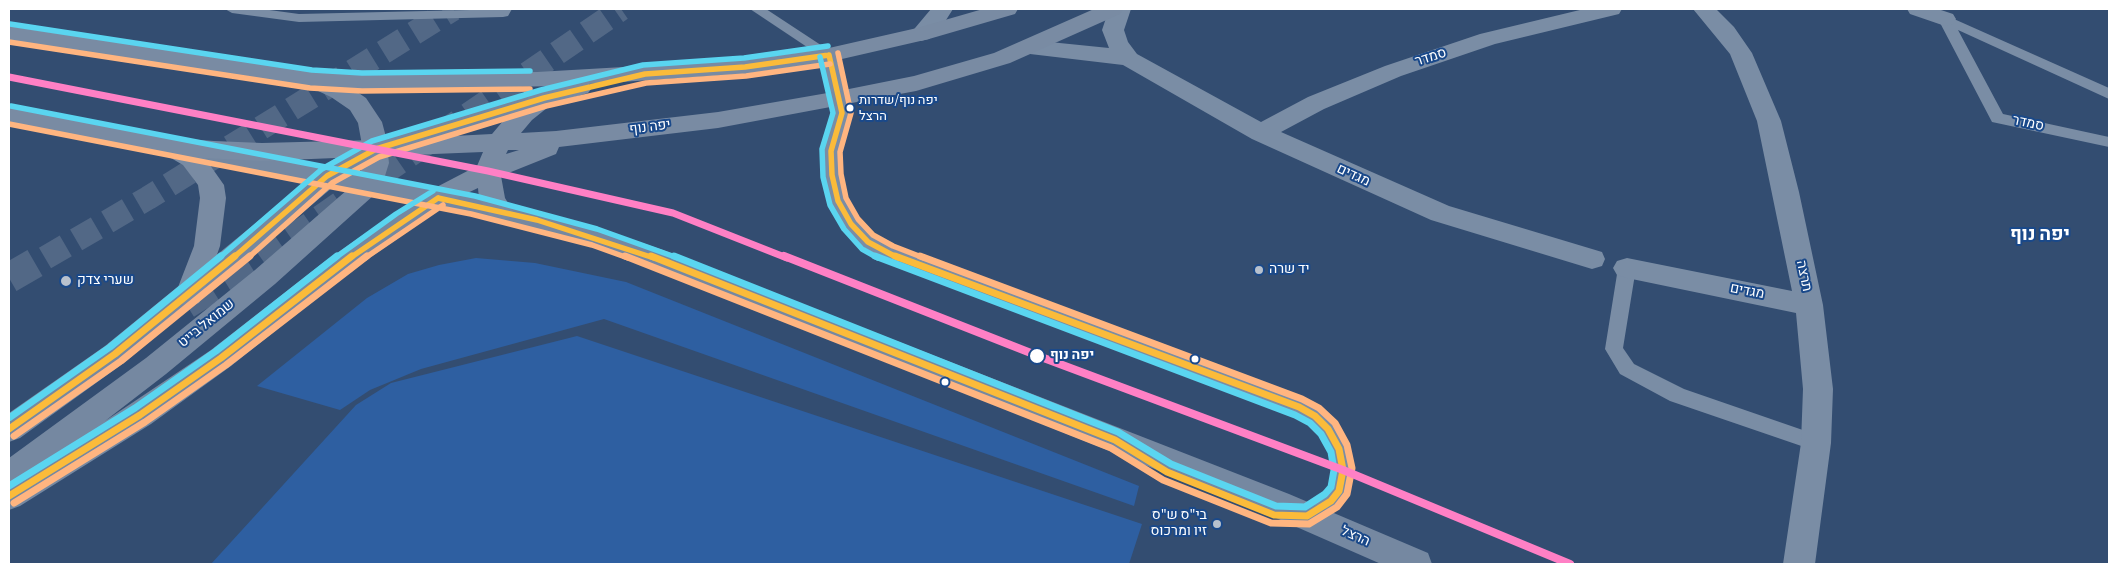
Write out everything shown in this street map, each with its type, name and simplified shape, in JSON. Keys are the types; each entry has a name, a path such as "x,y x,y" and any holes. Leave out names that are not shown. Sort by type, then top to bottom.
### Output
{"main road":[{"path":"9,33 311,79 362,82 444,82 645,74 745,67 829,55 921,34 1007,9"},
{"name":"יפה נוף","path":"171,146 262,152 376,150 587,135 718,120 839,99 958,72 1030,47 1112,9"},
{"path":"500,212 492,200 488,172 498,142 523,114 544,98 645,74"},
{"name":"הרצל","path":"9,115 171,146"},
{"path":"438,198 488,172 530,154 587,135"},
{"path":"171,146 192,159 211,185 213,198 207,246 189,295"}],"street":[{"path":"921,34 933,23 942,9"},
{"name":"מגדים","path":"1120,9 1114,22 1113,30 1117,43 1129,59"},
{"name":"סמדר","path":"1261,133 1316,103 1393,71 1488,39 1611,9"},
{"name":"תרצה","path":"1704,9 1726,32 1741,53 1769,122 1786,192 1809,305 1818,389 1816,443 1806,526 1798,564"},
{"path":"1918,9 1945,19"},
{"name":"מגדים","path":"1030,47 1088,52 1129,59 1261,133 1440,213 1592,259"},
{"path":"311,79 339,91 358,104 370,122 376,150 376,163 369,185"},
{"path":"9,429 115,354 189,295 327,176 355,159 376,150 544,98"},
{"name":"הרצל","path":"171,146 438,198 594,237 653,257 1115,440 1306,516 1416,564"},
{"name":"שמואל בייט","path":"9,476 156,366 265,277 369,185"},
{"path":"9,496 148,409 221,358 342,264 401,221 438,198"},
{"name":"מגדים","path":"1627,268 1809,305"}],"lane":[{"path":"232,9 298,18 503,13 505,9"},
{"path":"345,17 362,9"},
{"path":"757,9 829,55 839,99 841,119 831,151 832,175 838,201 851,224 868,242 889,254 1299,407 1315,416 1328,428 1339,449 1343,470 1339,491 1331,501 1306,516"},
{"path":"1945,19 2109,94"},
{"name":"סמדר","path":"1945,19 1997,118 2109,142"},
{"path":"1627,268 1614,349 1627,369 1677,395 1816,443"}],"shaded area":[{"path":"476,258 535,263 626,282 1139,486 1134,506 604,319 421,369 370,390 340,410 257,386 367,298 408,274 439,265"},
{"path":"577,336 1142,524 1129,564 211,564 356,405 391,383"}],"tunnel":[{"path":"45,258 148,198 453,9"},
{"path":"261,258 621,9"},
{"path":"9,278 47,256"},
{"path":"186,304 263,256"}],"transit line":[{"path":"10,24 312,70 362,73 530,71"},
{"path":"9,42 310,88 362,91 530,89"},
{"path":"9,418 110,347 244,237 322,169 372,141 541,90 643,65 744,58 828,46"},
{"path":"9,124 471,214 592,245 650,265 1111,448 1163,480 1271,523 1309,524 1337,507 1347,494 1352,468 1347,445 1335,423 1319,408 1302,399 893,246 873,235 858,219 846,198 841,174 840,152 851,113 838,53"},
{"path":"438,198 537,220 653,257 1115,440 1167,472 1274,515 1307,516 1331,501 1339,491 1343,470 1339,449 1328,429 1315,416 1299,407 889,254 868,242 851,224 838,201 832,175 831,151 842,113 829,55"},
{"path":"9,429 115,354 250,244 327,176 376,149 544,98 645,74 745,67 829,55"},
{"path":"11,106 475,196 597,229 656,249 1118,432 1171,464 1276,506 1305,507 1325,494 1331,487 1334,470 1331,452 1321,434 1310,423 1295,415 886,262 862,249 844,229 830,205 823,177 822,149 833,113 820,57"},
{"path":"14,436 121,361 256,251 332,183 379,157 546,106 646,83 746,76 830,64"},
{"path":"9,77 488,171 673,213 1041,357 1343,470 1570,564"},
{"path":"9,486 135,408 216,351 329,262 396,214 433,191"},
{"path":"9,496 140,415 221,358 334,269 401,221 438,198"},
{"path":"14,503 145,422 226,365 339,276 406,228 443,205"}],"place":[{"name":"יפה נוף/שדרות הרצל","path":"850,108"},
{"name":"יד שרה","path":"1259,270"},
{"name":"שערי צדק","path":"66,281"},
{"name":"יפה נוף","path":"1037,356"},
{"name":"בי\"ס ש\"ס זיו ומרכוס","path":"1217,524"}],"district":[{"name":"יפה נוף","path":"2040,236"}]}
